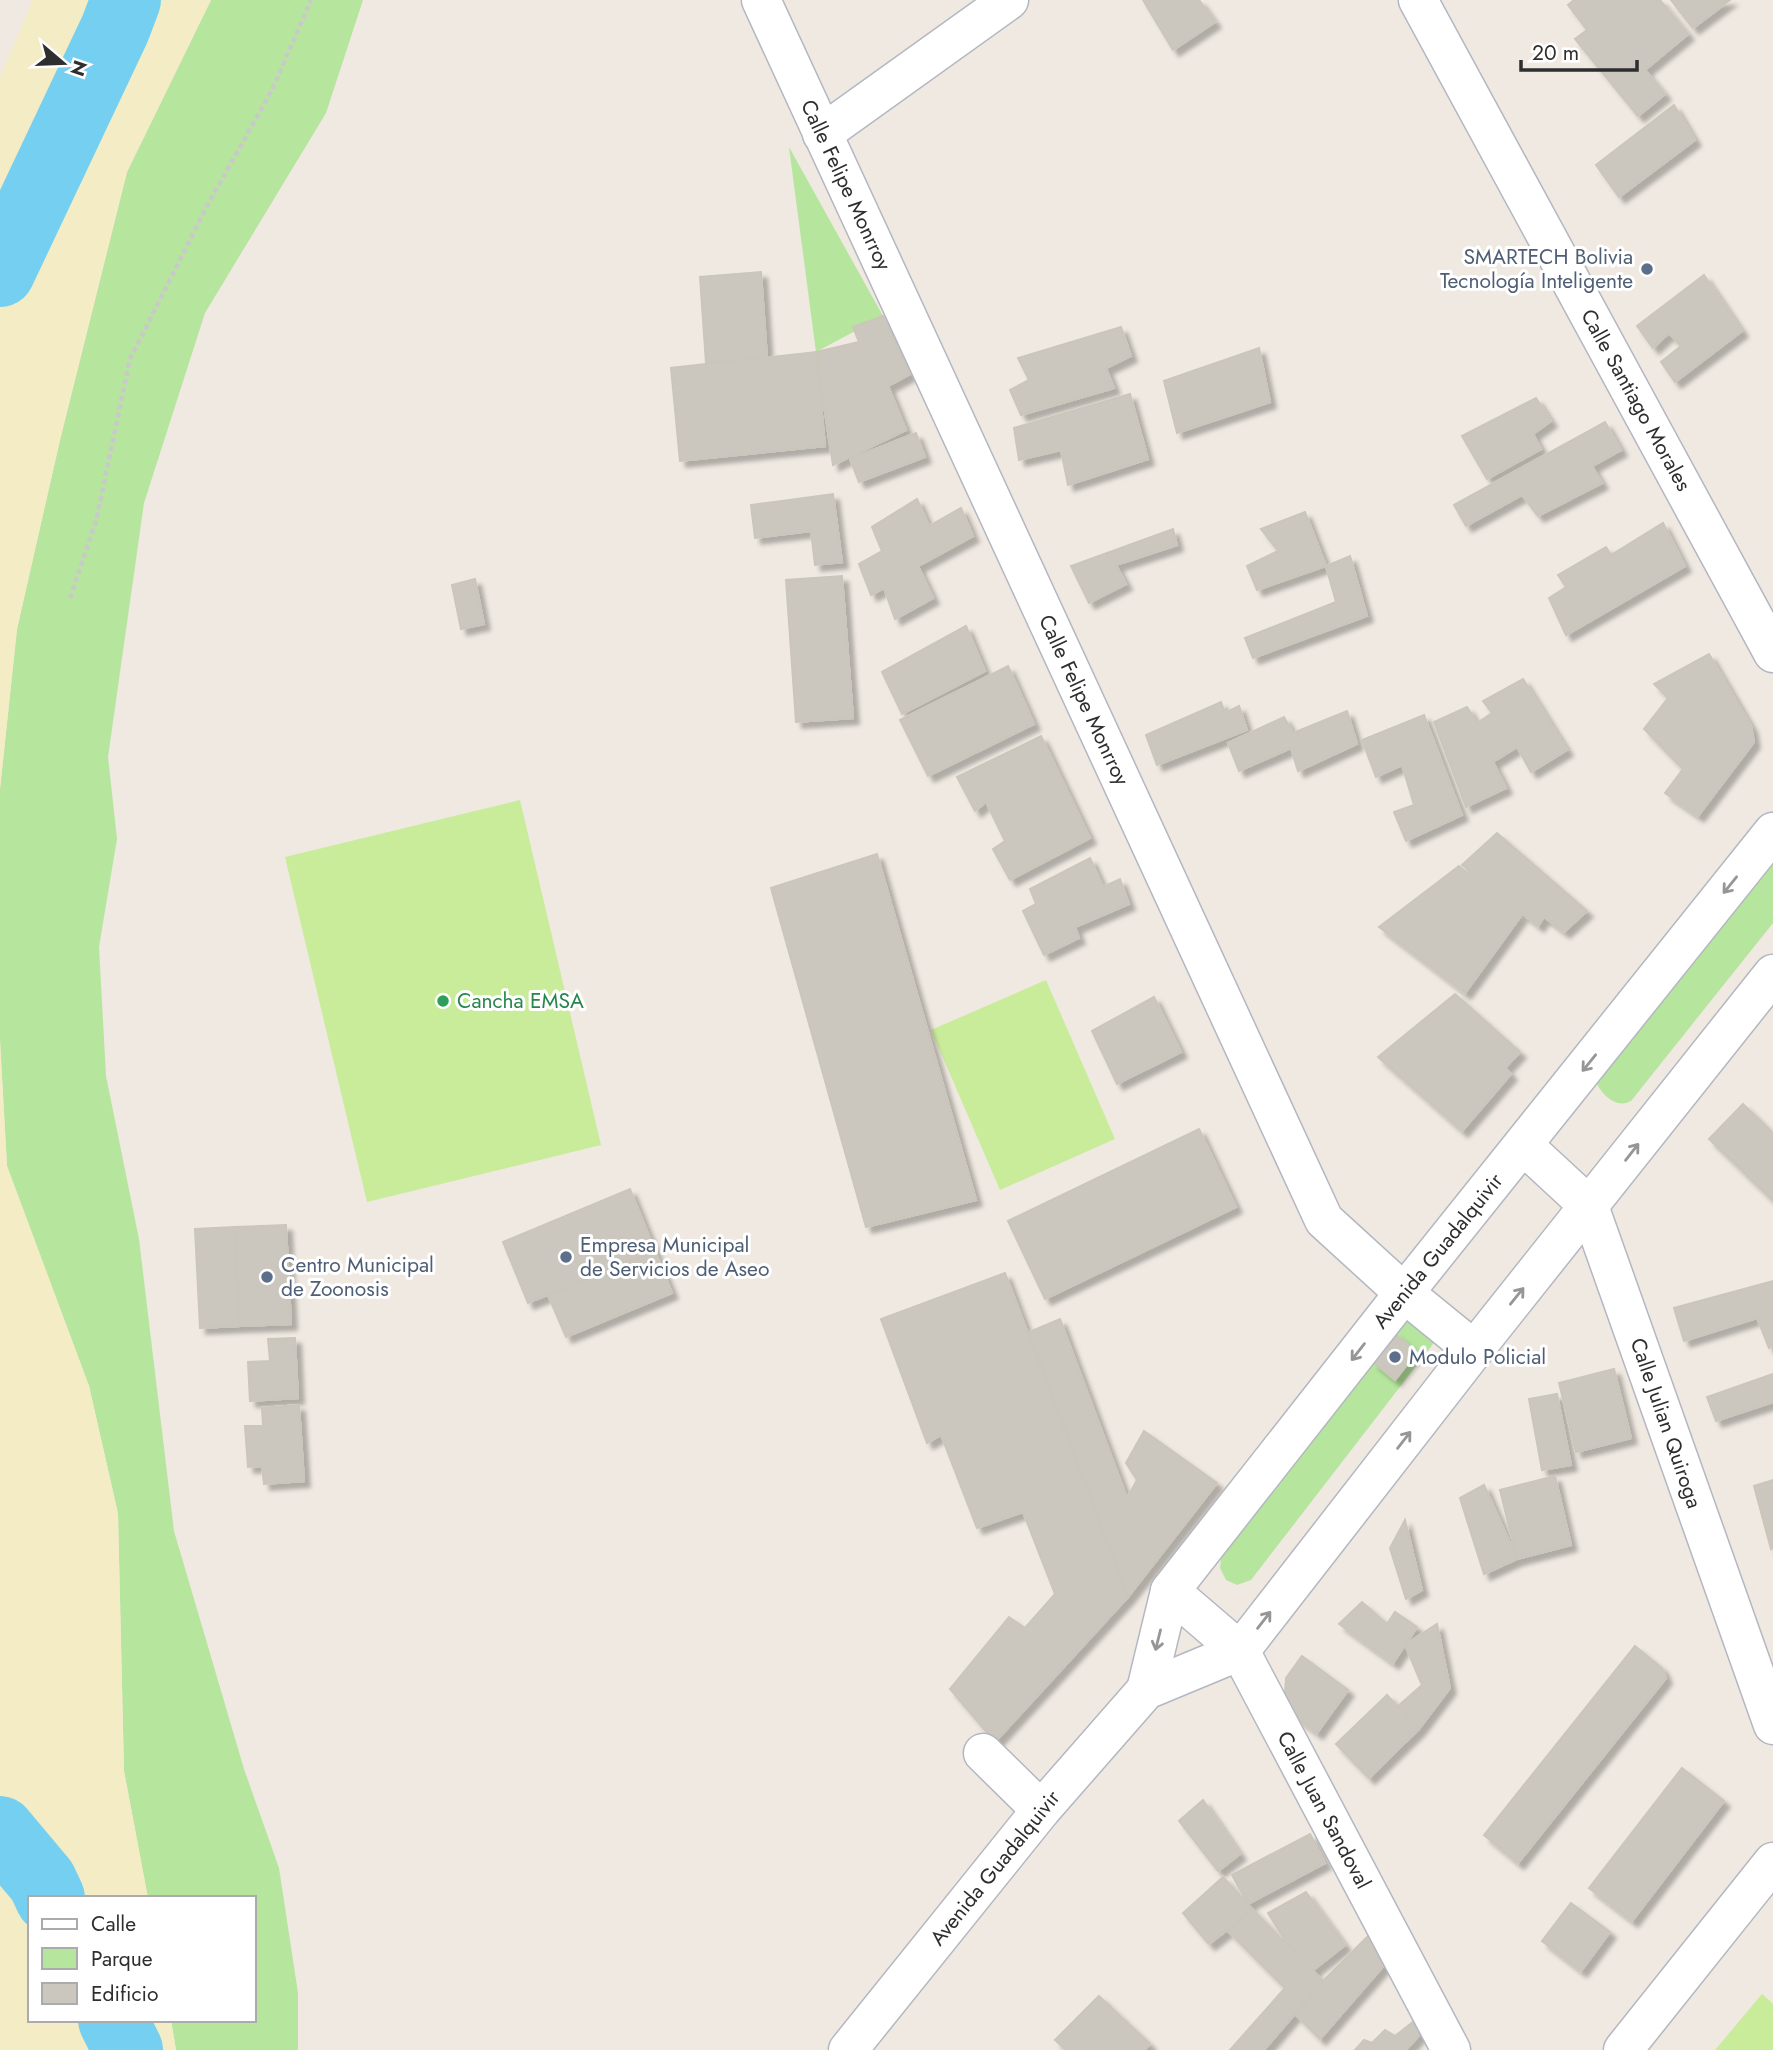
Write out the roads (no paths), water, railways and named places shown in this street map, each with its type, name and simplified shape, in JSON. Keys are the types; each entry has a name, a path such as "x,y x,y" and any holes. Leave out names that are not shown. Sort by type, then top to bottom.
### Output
{"street":[{"name":"Calle Felipe Monrroy","path":"761,0 1324,1220 1404,1293 1474,1350"},
{"path":"822,134 1009,0"},
{"name":"Calle Santiago Morales","path":"1418,0 1773,653"},
{"name":"Avenida Guadalquivir","path":"1146,1690 1170,1591 1404,1293 1773,832"},
{"name":"Avenida Guadalquivir","path":"848,2050 1041,1810 1146,1690 1240,1651 1474,1350 1773,974"},
{"name":"Calle Julian Quiroga","path":"1523,1145 1589,1206 1773,1725"},
{"name":"Calle Juan Sandoval","path":"1170,1591 1240,1651 1451,2050"},
{"path":"983,1753 1041,1810"},
{"path":"1623,2050 1773,1862"}],"waterway":[{"path":"0,272 115,29 126,0"},
{"path":"0,1831 42,1881 49,1896"},
{"path":"114,2022 128,2050"}],"place":[{"name":"SMARTECH Bolivia Tecnología Inteligente","path":"1647,269"},
{"name":"Cancha EMSA","path":"443,1001"},
{"name":"Empresa Municipal de Servicios de Aseo","path":"566,1257"},
{"name":"Centro Municipal de Zoonosis","path":"267,1277"},
{"name":"Modulo Policial","path":"1395,1357"}]}
